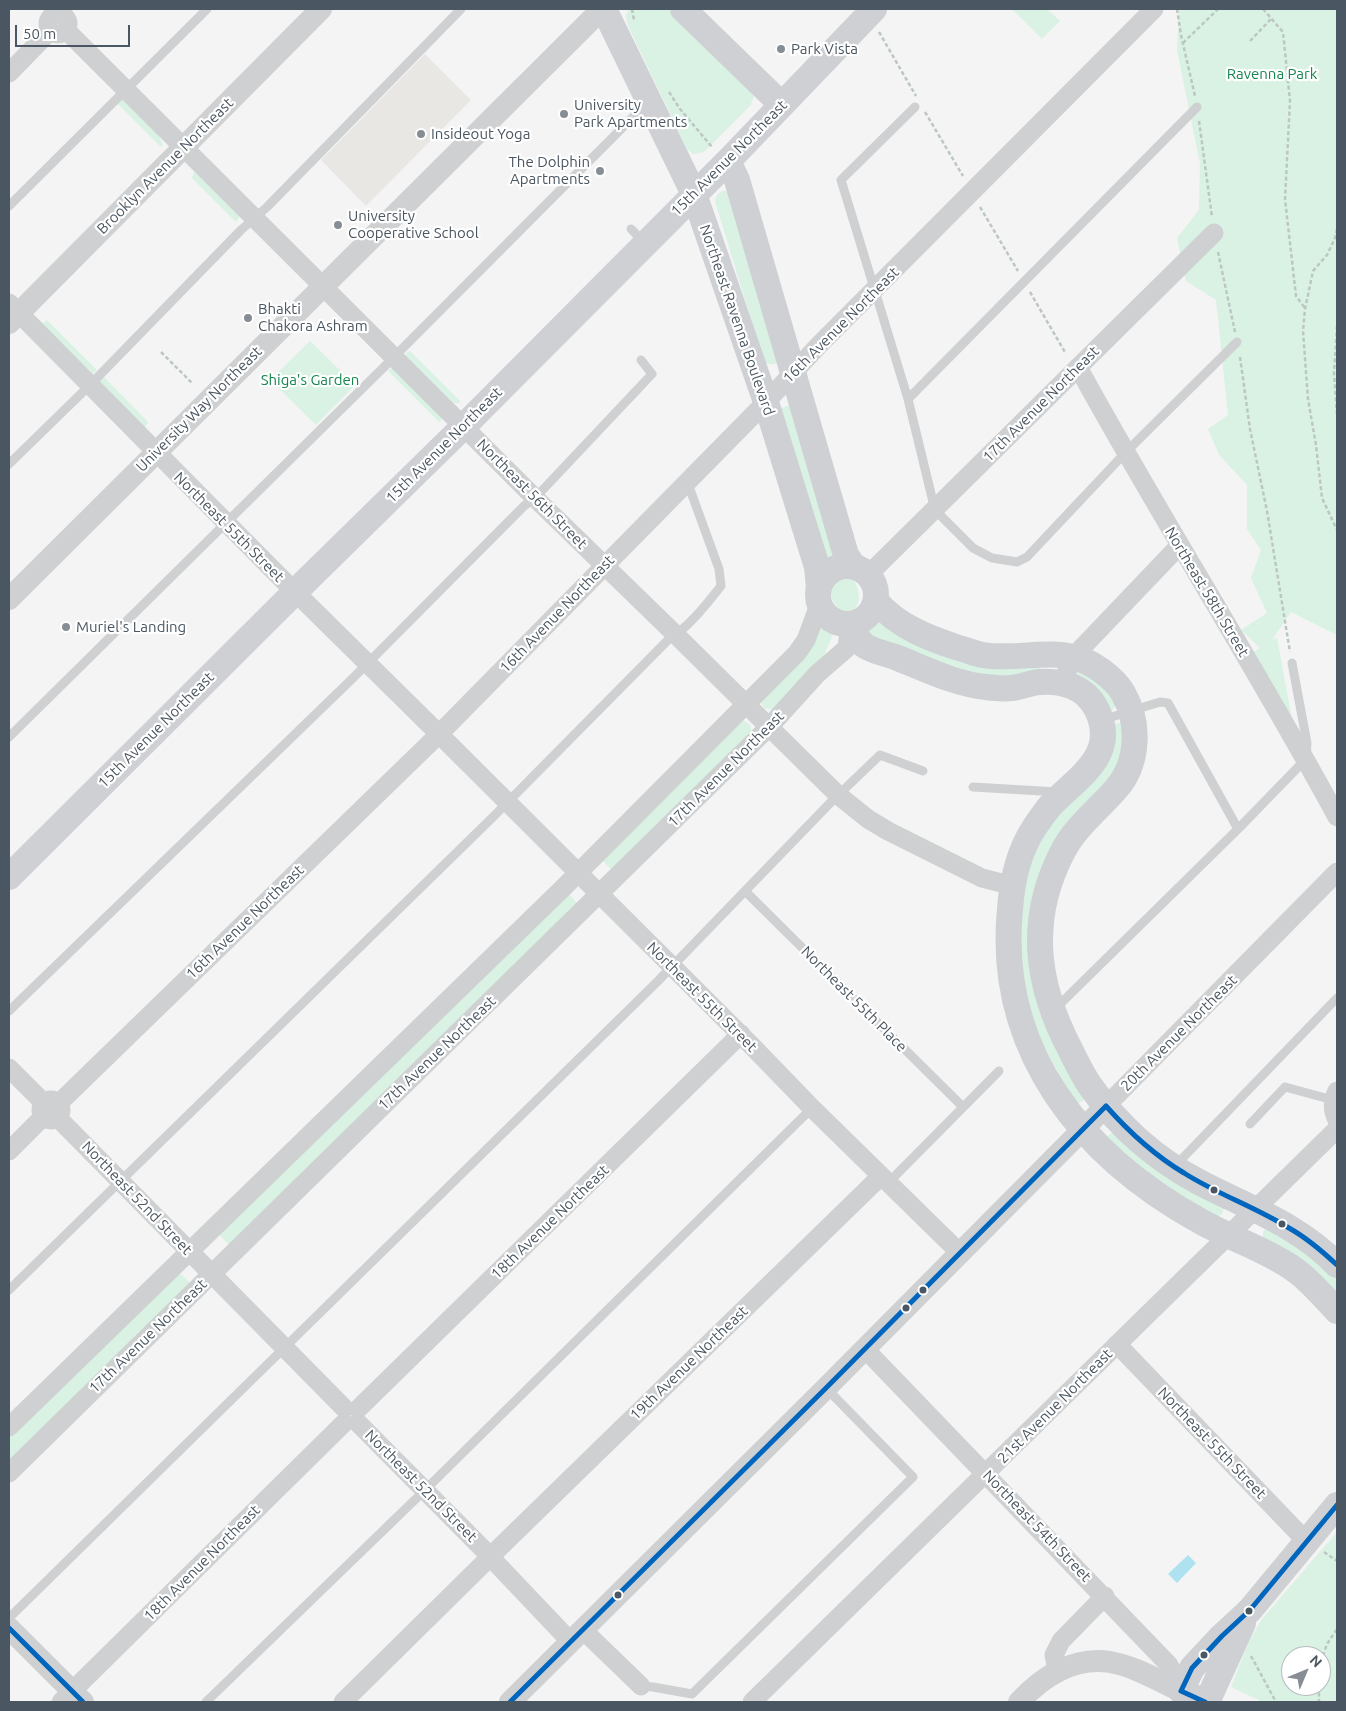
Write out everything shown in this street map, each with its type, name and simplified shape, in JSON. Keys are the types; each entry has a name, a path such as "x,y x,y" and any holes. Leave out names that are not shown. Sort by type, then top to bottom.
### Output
{"main road":[{"name":"Northeast Ravenna Boulevard","path":"603,9 657,94 694,194 766,402 817,567 819,596"},
{"path":"683,9 782,105"},
{"name":"15th Avenue Northeast","path":"9,877 464,426 638,236 694,194 721,154 782,105 874,9"},
{"path":"721,154 734,173 846,555 874,584 876,600 886,613 902,624 935,640 981,655 1007,657 1053,653 1074,656 1093,664 1110,676 1123,692 1131,712 1135,731 1134,751 1128,770 1118,787 1077,829 1064,849 1046,893 1040,933 1041,965 1045,989 1052,1012 1089,1084 1106,1106 1150,1150 1198,1181 1295,1230 1326,1253 1337,1264"},
{"path":"861,571 846,566 834,569 824,578 819,596 829,618 839,623 853,639 964,683 985,687 1011,688 1037,682 1062,682 1076,688 1088,697 1097,709 1102,738 1099,753 1092,766 1049,807 1027,840 1020,855 1013,886 1008,938 1009,967 1021,1026 1032,1054 1046,1080 1068,1113 1082,1130 1110,1157 1152,1191 1202,1223 1285,1263 1300,1274 1337,1311"},
{"path":"853,639 876,600"},
{"path":"1250,1610 1206,1702 1181,1691 1192,1668 1313,1545 1337,1505"}],"street":[{"name":"Brooklyn Avenue Northeast","path":"12,313 184,147 321,9"},
{"name":"University Way Northeast","path":"10,596 603,9"},
{"name":"16th Avenue Northeast","path":"9,1151 438,734 1154,9"},
{"name":"Northeast 56th Street","path":"58,19 125,90 535,498 838,795 868,819 888,831 982,878 1013,886"},
{"path":"9,73 58,19"},
{"name":"17th Avenue Northeast","path":"861,571 936,510 1072,361 1214,233"},
{"name":"Northeast 55th Street","path":"12,313 90,385 226,524 960,1253"},
{"name":"Northeast 58th Street","path":"1072,361 1179,546 1306,759 1337,817"},
{"path":"1062,682 1074,656 1179,546"},
{"name":"17th Avenue Northeast","path":"9,1427 578,873 797,653 806,640 819,596"},
{"name":"17th Avenue Northeast","path":"9,1473 769,727 853,639"},
{"name":"20th Avenue Northeast","path":"510,1702 865,1349 1337,872"},
{"name":"18th Avenue Northeast","path":"72,1699 351,1416 741,1034"},
{"name":"Northeast 52nd Street","path":"9,1068 490,1556 577,1636 640,1686"},
{"path":"1335,1095 1334,1113 1337,1120"},
{"name":"21st Avenue Northeast","path":"752,1702 1337,1129"},
{"name":"19th Avenue Northeast","path":"343,1702 490,1556 885,1180"},
{"name":"Northeast 55th Street","path":"1117,1344 1313,1545"},
{"name":"Northeast 54th Street","path":"865,1349 1105,1596 1169,1665 1181,1691"},
{"path":"1057,1671 1054,1655 1060,1641 1105,1596"},
{"path":"9,1628 72,1699"},
{"path":"1019,1702 1035,1686 1057,1671 1078,1663 1094,1661 1111,1662 1129,1668 1181,1691"}],"lane":[{"path":"9,206 207,9"},
{"path":"9,464 90,385 461,9"},
{"path":"9,738 395,357 657,94"},
{"path":"915,107 841,180 908,399 936,510 973,548 992,558 1017,562 1027,557 1126,452 1238,342"},
{"path":"908,399 1197,107"},
{"path":"9,1011 368,663 524,506 535,498 652,374 641,360"},
{"path":"9,1290 507,802 706,604 721,586 719,569 687,481"},
{"path":"1052,1012 1238,829 1306,759 1307,743 1292,663"},
{"path":"1100,720 1160,702 1168,703 1238,829"},
{"path":"9,1618 672,967 838,795 880,755 923,770"},
{"path":"973,787 1064,793"},
{"name":"Northeast 55th Place","path":"746,891 963,1108"},
{"path":"1174,1167 1337,998"},
{"name":"19th Avenue Northeast","path":"885,1180 963,1108 999,1071"},
{"path":"1250,1124 1285,1087 1335,1095"},
{"path":"206,1702 812,1108"},
{"path":"640,1686 653,1686 692,1694 912,1477 826,1388"}],"path":[{"path":"632,9 632,16 637,26"},
{"path":"1183,43 1218,9"},
{"path":"1263,9 1283,32 1290,101 1285,199 1296,296 1305,309"},
{"path":"1250,41 1272,19"},
{"path":"657,94 680,109 721,154"},
{"path":"979,204 1020,275"},
{"path":"1337,229 1327,255 1313,271 1305,309 1303,331 1308,399 1322,498 1337,530"},
{"path":"1030,292 1072,361"},
{"path":"1337,326 1334,373 1337,415"},
{"path":"161,352 193,384"},
{"path":"1313,1545 1337,1561"},
{"path":"1326,1646 1337,1629"},
{"path":"1249,1652 1276,1702"}],"shaded area":[{"path":"425,54 471,100 366,206 321,160"}],"green space":[{"path":"629,9 668,9 751,89 754,97 750,106 704,152 693,154 687,149 628,26 626,16"},
{"path":"1012,9 1047,9 1060,21 1042,39"},
{"name":"Ravenna Park","path":"1179,9 1337,9 1337,635 1291,612 1272,640 1277,638 1292,719 1253,652 1260,648 1241,630 1267,613 1251,578 1261,550 1247,529 1247,485 1219,455 1208,429 1228,415 1216,300 1186,281 1177,238 1199,210 1200,164 1177,50"},
{"path":"123,100 159,135 163,146 160,146 117,103"},
{"path":"194,172 240,216 236,222 192,178"},
{"path":"722,191 729,191 777,363 775,364 766,363 763,360 715,201 717,195"},
{"path":"47,320 97,370 93,374 43,325"},
{"name":"Shiga's Garden","path":"310,341 355,385 316,425 270,380"},
{"path":"410,351 461,402 454,403 406,356 406,353"},
{"path":"392,368 442,417 440,423 388,371"},
{"path":"103,376 148,422 144,428 99,382"},
{"path":"791,406 841,558 822,563 780,409"},
{"path":"840,575 852,577 859,594 858,604 855,608 844,614 834,604 830,590 830,581"},
{"path":"872,612 1040,667 1040,670 998,680 874,641 863,626"},
{"path":"821,622 833,634 824,656 772,710 764,708 760,700"},
{"path":"1075,671 1098,678 1116,706 1111,711 1074,674"},
{"path":"743,720 750,725 752,731 613,871 599,857"},
{"path":"1114,724 1123,725 1123,759 1034,913 1085,1099 1076,1105 1024,1010 1017,910 1035,842"},
{"path":"564,889 577,903 229,1245 216,1231"},
{"path":"1114,1131 1224,1208 1222,1214 1217,1217 1172,1194 1106,1137"},
{"path":"1268,1226 1337,1274 1337,1302 1263,1239 1263,1232"},
{"path":"177,1270 191,1284 9,1464 9,1436"},
{"path":"1337,1532 1337,1702 1263,1702 1231,1687 1249,1641 1262,1619"}],"water":[{"path":"1188,1555 1196,1563 1177,1583 1168,1574"}],"transit line":[{"path":"510,1702 1106,1106 1162,1159 1197,1181 1276,1220 1296,1232 1337,1265"},
{"path":"1205,1702 1181,1691 1192,1668 1250,1610 1337,1505"},
{"path":"9,1628 83,1702"}],"place":[{"name":"Park Vista","path":"781,49"},
{"name":"University Park Apartments","path":"564,114"},
{"name":"Insideout Yoga","path":"421,134"},
{"name":"The Dolphin Apartments","path":"600,171"},
{"name":"University Cooperative School","path":"338,225"},
{"name":"Bhakti Chakora Ashram","path":"248,318"},
{"name":"Muriel's Landing","path":"66,627"}]}
